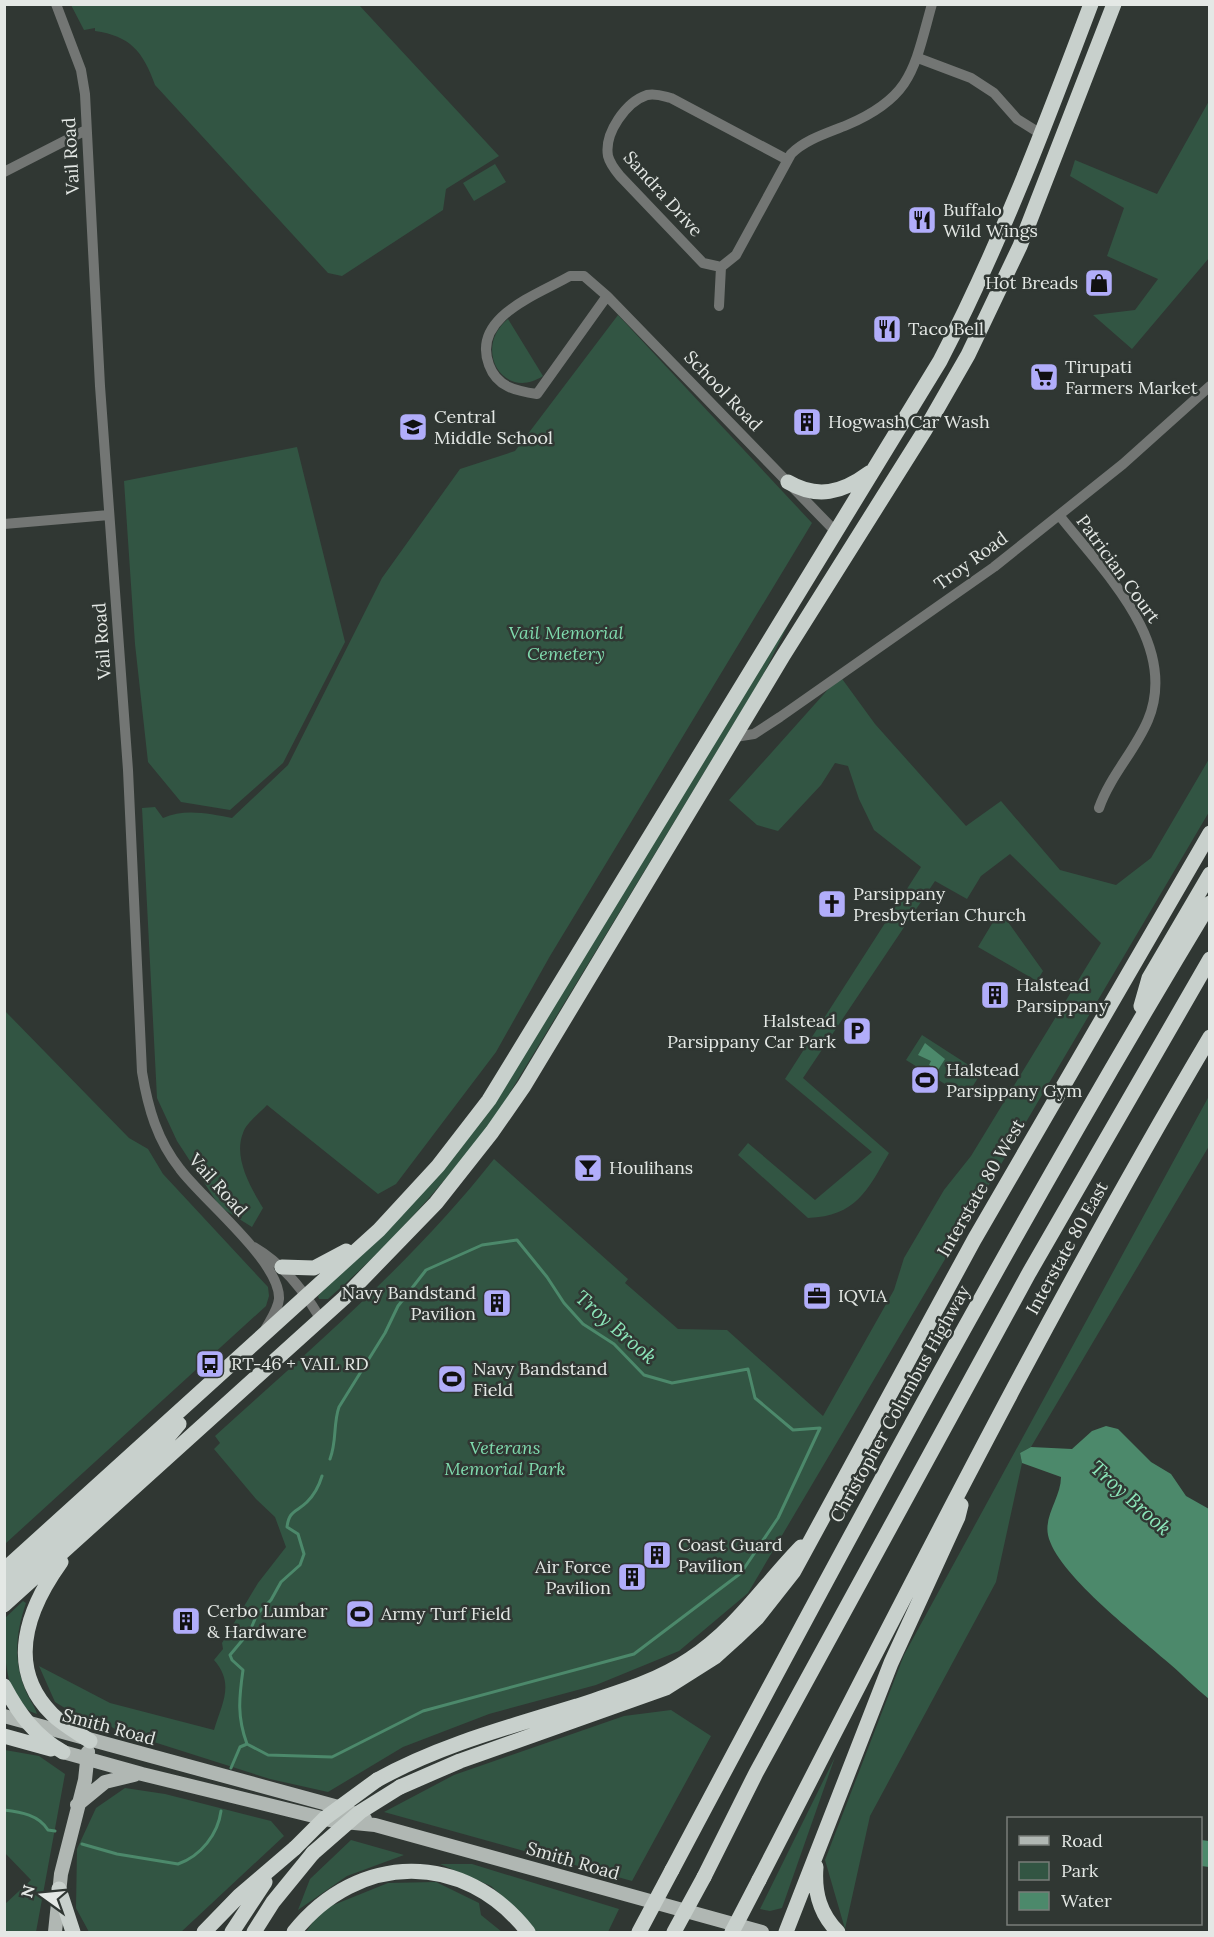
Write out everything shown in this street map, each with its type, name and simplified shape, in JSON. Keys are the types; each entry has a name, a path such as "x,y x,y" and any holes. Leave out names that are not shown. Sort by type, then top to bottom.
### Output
{"highway":[{"path":"4,1605 320,1318 436,1203 492,1132 524,1086 783,656 925,430 968,355 1020,246 1114,4"},
{"path":"4,1570 222,1374 389,1219 438,1166 489,1100 940,361 979,285 1041,134 1089,5"},
{"path":"788,482 812,493 829,491 848,486 874,469"},
{"path":"783,656 808,600 830,564 840,540 836,532"},
{"name":"Interstate 80 West","path":"812,1536 974,1240 1209,833"},
{"path":"1136,1024 1149,978 1209,874"},
{"name":"Christopher Columbus Highway","path":"639,1932 926,1396 1136,1024 1209,903"},
{"path":"674,1932 756,1773 1012,1304 1209,959"},
{"name":"Interstate 80 East","path":"732,1932 965,1481 1105,1219 1209,1037"},
{"path":"282,1267 303,1269 321,1266 389,1219"},
{"path":"4,1591 163,1443 222,1374"},
{"path":"786,1932 891,1663 958,1517 965,1481"},
{"path":"232,1932 260,1888 295,1848 325,1818 377,1780 448,1747 602,1698 664,1675 712,1644 738,1619 782,1566 812,1536"},
{"path":"254,1932 279,1894 313,1853 360,1812 400,1787 460,1761 637,1700 666,1688 715,1657 757,1618 794,1571 812,1536"},
{"path":"77,1540 37,1600 30,1615 25,1643 30,1679 39,1699 60,1720 90,1741"},
{"path":"4,1686 38,1735 63,1752"},
{"path":"4,1736 63,1752"},
{"path":"204,1932 239,1896 295,1848"},
{"path":"818,1849 815,1880 818,1899 824,1915 838,1932"},
{"path":"294,1932 319,1904 349,1885 384,1873 421,1871 473,1885 504,1906 528,1932"},
{"path":"59,1889 73,1932"}],"main road":[{"name":"Smith Road","path":"4,1716 342,1808 375,1825"},
{"path":"55,1932 59,1889 77,1805 85,1780 86,1758 90,1741"},
{"name":"Smith Road","path":"63,1752 142,1774 334,1821 375,1825 762,1932"},
{"path":"77,1805 105,1782 142,1774"}],"street":[{"name":"Vail Road","path":"56,4 81,70 85,94 109,515 128,770 142,1064 147,1102 152,1120 181,1171 250,1245 274,1277 279,1300 273,1317 256,1343"},
{"path":"719,306 721,267 736,255 786,159 803,144 885,106 900,90 918,58 932,4"},
{"path":"918,58 971,78 994,93 1017,119 1041,134"},
{"name":"Sandra Drive","path":"721,267 703,263 615,170 611,164 608,149 614,128 636,102 649,95 658,94 786,159"},
{"path":"4,172 86,130"},
{"name":"School Road","path":"607,296 537,394 509,389 490,369 484,353 494,323 570,276 584,276 607,296 836,532"},
{"name":"Troy Road","path":"735,737 754,734 780,717 994,567 1123,464 1209,386"},
{"path":"4,524 109,515"},
{"name":"Patrician Court","path":"1059,515 1138,619 1148,639 1154,664 1155,693 1149,719 1105,792 1099,808"},
{"name":"Vail Road","path":"250,1245 282,1267 307,1296 320,1318"}],"green space":[{"path":"71,5 359,5 499,156 446,189 443,210 342,276 328,273 155,85 145,63 134,47 117,37 95,31 95,28 84,30"},
{"path":"1209,101 1209,258 1132,349 1093,315 1135,310 1158,279 1107,256 1124,208 1070,176 1075,160 1157,194"},
{"path":"495,164 506,182 474,201 463,183"},
{"name":"Vail Memorial Cemetery","path":"618,315 812,523 550,956 496,1052 396,1184 378,1194 267,1105 247,1126 240,1143 245,1172 263,1208 252,1227 220,1207 177,1141 157,1098 142,808 155,807 163,818 189,813 232,818 288,765 382,578 460,469 515,451"},
{"path":"508,319 543,376 529,382 516,382 505,377 497,368 493,357 493,344 498,331"},
{"path":"297,447 345,642 283,763 230,810 181,802 148,762 135,644 124,481"},
{"path":"793,615 762,677 497,1114 438,1188 396,1234 328,1299 319,1299 318,1296 496,1100"},
{"name":"Veterans Memorial Park","path":"840,676 875,724 966,826 1001,801 1060,870 1116,885 1151,858 1209,759 1209,812 748,1593 679,1651 596,1685 489,1714 403,1747 328,1792 270,1779 116,1730 102,1720 78,1716 55,1702 39,1666 110,1703 214,1730 225,1694 225,1686 224,1677 214,1660 223,1649 222,1643 258,1583 286,1547 275,1517 256,1499 214,1449 220,1443 215,1436 325,1337 396,1269 463,1197 494,1159 628,1279 625,1283 678,1329 727,1330 823,1416 894,1290 904,1258 944,1190 971,1156 1101,943 1010,854 981,876 967,899 935,881 803,1078 889,1153 874,1179 849,1207 824,1216 808,1218 738,1155 748,1143 815,1200 872,1152 785,1079 921,867 874,830 859,799 848,766 835,763 821,785 778,831 757,825 729,800"},
{"path":"1003,915 1043,971 1037,981 978,947 996,917"},
{"path":"5,1011 129,1138 148,1149 163,1174 268,1287 269,1296 266,1306 5,1544"},
{"path":"922,1035 981,1073 966,1097 906,1060"},
{"path":"1209,1096 1209,1146 1031,1447 1020,1453 1022,1463 996,1582 870,1816 845,1929 825,1860 904,1655"},
{"path":"23,1601 26,1603 18,1635 17,1657 21,1678 37,1714 17,1699 11,1687 6,1659 4,1619"},
{"path":"671,1710 711,1736 632,1881 384,1812 454,1775 624,1716"},
{"path":"5,1750 39,1756 65,1774 36,1932 5,1932 5,1904 31,1880 5,1853"},
{"path":"835,1757 782,1908 770,1911 760,1909"},
{"path":"125,1788 165,1794 271,1821 284,1836 181,1932 89,1932 76,1908 77,1849 96,1808"},
{"path":"351,1840 404,1855 347,1876 298,1910 310,1879"},
{"path":"440,1864 472,1864 619,1909 608,1932 535,1932 512,1905 491,1886"},
{"path":"436,1882 479,1903 481,1915 502,1932 306,1932 321,1910 388,1883"}],"water":[{"path":"925,1043 945,1059 938,1070 929,1065 931,1061 918,1055"},
{"path":"1106,1426 1118,1429 1151,1462 1171,1474 1186,1496 1209,1509 1209,1699 1098,1602 1065,1567 1048,1535 1048,1520 1061,1477 1022,1463 1020,1453 1031,1447 1072,1449 1092,1431"},
{"path":"1202,1840 1209,1841 1209,1867 1202,1866"}],"waterway":[{"name":"Troy Brook","path":"247,1744 268,1755 332,1757 423,1711 634,1654 741,1573 778,1518 820,1428 793,1430 755,1398 748,1369 672,1383 644,1375 614,1344 583,1324 564,1303 547,1277 517,1240 482,1245 426,1270 398,1306 385,1333 339,1407 330,1459"},
{"name":"Troy Brook","path":"231,1768 240,1747 247,1744 240,1707 243,1670 230,1655 250,1631 257,1614 271,1600 281,1582 300,1565 304,1554 298,1534 287,1527 288,1521 292,1514 312,1496 322,1476"},
{"name":"Troy Brook","path":"4,1810 29,1815 40,1821 48,1830 55,1831"},
{"name":"Troy Brook","path":"82,1844 117,1854 178,1864 194,1856 207,1843 216,1828 221,1811"}],"place":[{"name":"Buffalo Wild Wings","path":"922,220"},
{"name":"Hot Breads","path":"1099,283"},
{"name":"Taco Bell","path":"887,329"},
{"name":"Tirupati Farmers Market","path":"1044,377"},
{"name":"Hogwash Car Wash","path":"807,422"},
{"name":"Central Middle School","path":"413,427"},
{"name":"Parsippany Presbyterian Church","path":"832,904"},
{"name":"Halstead Parsippany","path":"995,995"},
{"name":"Halstead Parsippany Car Park","path":"857,1031"},
{"name":"Halstead Parsippany Gym","path":"925,1080"},
{"name":"Houlihans","path":"588,1168"},
{"name":"IQVIA","path":"817,1296"},
{"name":"Navy Bandstand Pavilion","path":"497,1303"},
{"name":"RT-46 + VAIL RD","path":"210,1364"},
{"name":"Navy Bandstand Field","path":"452,1379"},
{"name":"Coast Guard Pavilion","path":"657,1555"},
{"name":"Air Force Pavilion","path":"632,1577"},
{"name":"Army Turf Field","path":"360,1614"},
{"name":"Cerbo Lumbar & Hardware","path":"186,1621"}]}
